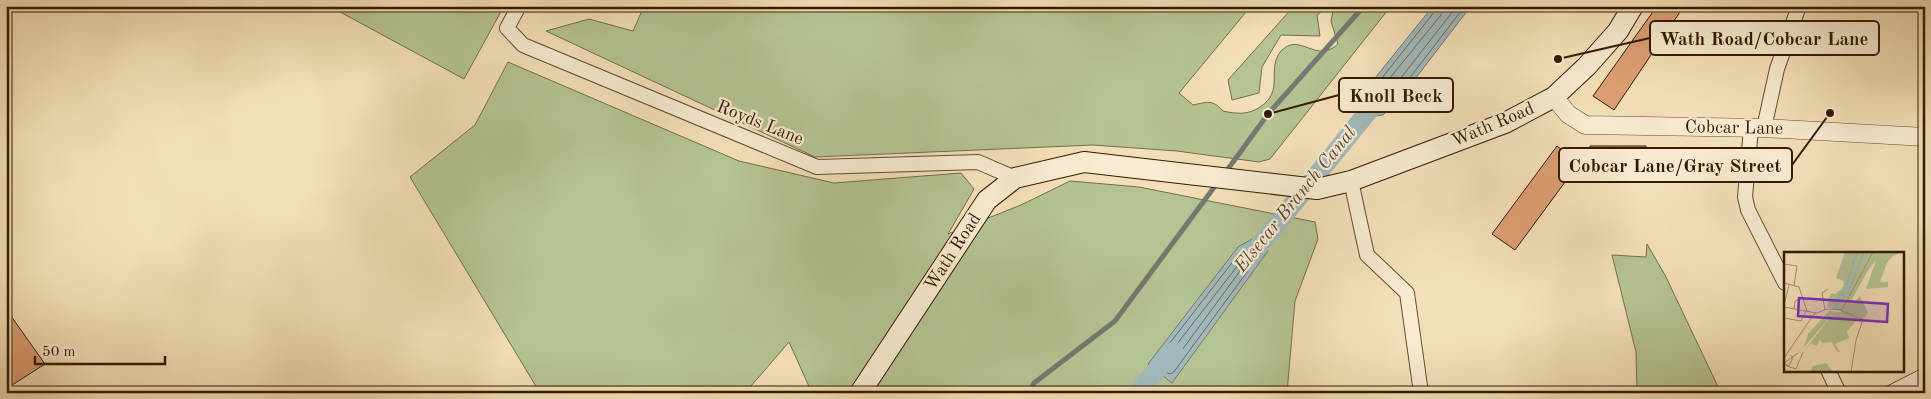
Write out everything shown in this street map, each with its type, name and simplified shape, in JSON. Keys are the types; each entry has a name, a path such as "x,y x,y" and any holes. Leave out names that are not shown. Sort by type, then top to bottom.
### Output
{"main road":[{"name":"Wath Road","path":"860,393 987,200 1015,178 1084,162 1317,189 1351,181 1505,123 1554,97 1588,66 1618,31 1633,6"}],"street":[{"name":"Royds Lane","path":"519,6 507,28 523,45 817,167 978,162 1015,178"},
{"path":"1784,282 1748,210 1745,196 1758,128 1799,6"},
{"name":"Cobcar Lane","path":"1554,97 1568,114 1585,125 1758,128 1925,137"},
{"path":"1351,181 1367,255 1407,293 1421,393"},
{"path":"1829,372 1839,393"},
{"path":"1890,393 1925,376"}],"green space":[{"path":"329,6 504,6 464,79"},
{"path":"644,6 1251,6 1179,93 1193,105 1210,102 1223,111 1247,113 1260,107 1272,94 1275,65 1281,51 1295,44 1322,51 1330,50 1338,44 1331,21 1333,11 1346,10 1352,6 1391,6 1270,159 1259,162 1177,151 1093,145 815,157 546,31 589,19 633,31"},
{"path":"1294,6 1329,6 1317,15 1320,36 1281,35 1262,67 1259,93 1232,100 1228,80"},
{"path":"508,62 739,161 834,183 961,173 974,189 948,234 1021,205 1070,181 1139,187 1315,222 1318,239 1295,301 1287,393 812,393 789,342 745,393 540,393 410,177 475,125"},
{"path":"1647,244 1665,275 1721,393 1637,393 1636,352 1612,255 1646,257"}],"water":[{"path":"1433,6 1471,6 1402,96 1383,115 1365,117 1359,98"},
{"path":"1256,237 1268,251 1172,383 1148,364 1238,247"}],"building":[{"path":"1657,6 1684,6 1614,110 1593,96"},
{"path":"1557,146 1579,163 1515,250 1492,234"},
{"path":"1590,146 1646,146 1646,170 1589,170"},
{"path":"6,309 45,364 6,389"}],"waterway":[{"path":"1225,173 1268,114 1364,6"},
{"name":"Elsecar Branch Canal","path":"1246,262 1380,97"},
{"path":"1029,393 1034,383 1115,321 1218,182"},
{"name":"Elsecar Branch Canal","path":"1136,393 1174,351"}],"place":[{"name":"Wath Road/Cobcar Lane","path":"1558,59"},
{"name":"Cobcar Lane/Gray Street","path":"1830,113"},
{"name":"Knoll Beck","path":"1268,114"}]}
